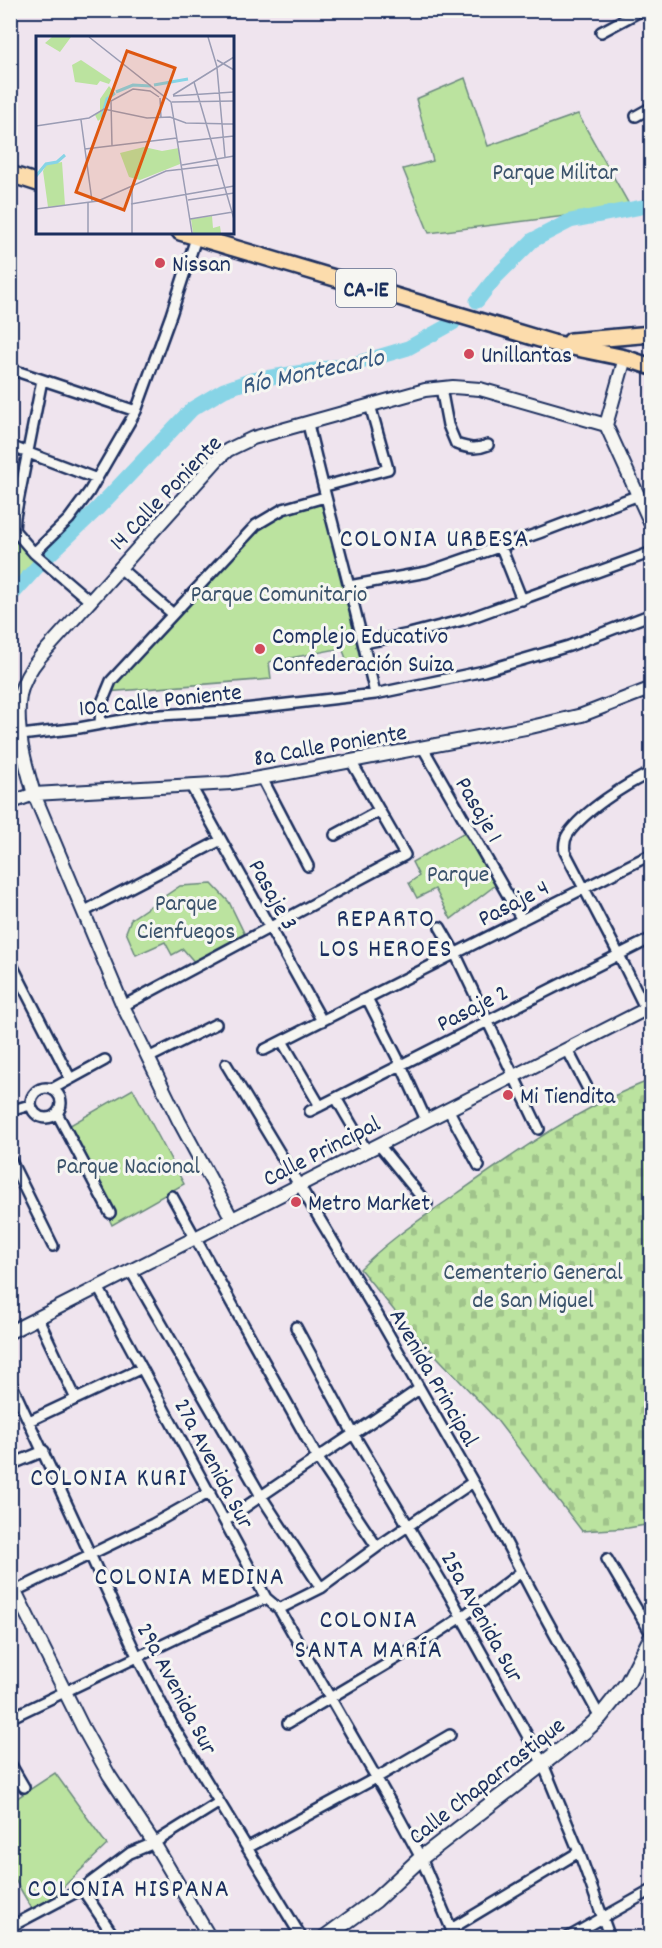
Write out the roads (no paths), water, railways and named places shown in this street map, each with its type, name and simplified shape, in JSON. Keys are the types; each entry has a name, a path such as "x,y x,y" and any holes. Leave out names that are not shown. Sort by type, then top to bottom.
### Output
{"highway":[{"path":"10,174 36,182"},
{"name":"CA-1E","path":"185,234 553,343 625,358 651,367"},
{"name":"CA-1E","path":"553,343 651,334"},
{"path":"625,358 632,336"}],"main road":[{"name":"Calle Chaparrastique","path":"324,1938 376,1900 421,1858 600,1717 628,1682 651,1635"}],"street":[{"path":"601,32 642,10"},
{"path":"636,116 651,107"},
{"path":"34,554 69,519 97,479 136,411 196,238"},
{"path":"625,358 606,425 650,519"},
{"path":"10,369 136,411"},
{"path":"42,380 14,530 34,554 91,602"},
{"path":"441,388 448,425 456,444 471,448 488,445"},
{"name":"14 Calle Poniente","path":"21,735 20,695 32,668 228,450 253,438 425,390 441,388 480,389 606,425"},
{"path":"329,485 388,468 370,405"},
{"path":"308,424 375,694"},
{"path":"10,446 97,479"},
{"path":"349,586 427,572 639,495"},
{"path":"100,724 101,705 111,681 256,525 283,508 325,497"},
{"path":"501,547 522,600"},
{"path":"364,643 467,619 651,552"},
{"path":"121,568 172,614"},
{"name":"10a Calle Poniente","path":"21,735 144,716 226,711 375,694 484,671 569,646 651,614"},
{"name":"8a Calle Poniente","path":"10,803 34,794 191,786 262,778 531,727 582,715 651,688"},
{"path":"21,735 25,762 34,794 123,1006 179,1121 232,1219"},
{"name":"Pasaje 1","path":"423,748 522,920"},
{"path":"123,1006 405,855 351,761"},
{"path":"651,772 609,796 575,826 567,835 564,844 565,852 648,1007 651,1022"},
{"path":"262,778 308,866"},
{"name":"Pasaje 3","path":"191,786 322,1021"},
{"path":"334,835 380,811"},
{"path":"83,912 222,840"},
{"name":"Pasaje 4","path":"264,1050 651,854"},
{"path":"440,927 455,953 539,1129"},
{"name":"Pasaje 2","path":"310,1111 651,938"},
{"path":"10,961 70,1078"},
{"path":"367,998 426,1120"},
{"name":"Calle Principal","path":"10,1332 648,1007"},
{"path":"148,1058 216,1024"},
{"path":"282,1041 320,1106"},
{"path":"567,1049 590,1093"},
{"path":"52,1089 59,1095 61,1105 57,1113 50,1118 41,1118 33,1113 30,1105 34,1093 40,1089 52,1089 105,1060"},
{"name":"Avenida Principal","path":"226,1064 300,1185 473,1482 600,1717"},
{"path":"336,1098 367,1151"},
{"path":"10,1111 30,1105"},
{"path":"448,1109 479,1166"},
{"path":"57,1113 110,1213"},
{"path":"379,1145 427,1204"},
{"path":"10,1159 52,1246"},
{"path":"172,1196 317,1457 377,1547"},
{"path":"131,1271 261,1496 321,1588"},
{"name":"27a Avenida Sur","path":"98,1287 266,1598 279,1608 395,1810 421,1858 453,1933"},
{"path":"38,1318 76,1399"},
{"name":"25a Avenida Sur","path":"296,1327 354,1435 462,1617 543,1764 579,1852 610,1938"},
{"path":"29,1421 142,1368"},
{"name":"29a Avenida Sur","path":"10,1382 44,1451 138,1658 173,1726 302,1938"},
{"path":"225,1521 419,1389"},
{"path":"10,1465 44,1451"},
{"path":"279,1608 321,1588 473,1482"},
{"path":"210,1492 153,1524 90,1555 12,1589 109,1774 154,1843 210,1938"},
{"path":"607,1559 651,1635"},
{"path":"288,1723 462,1617 522,1572"},
{"path":"10,1718 266,1598"},
{"path":"247,1848 450,1735"},
{"path":"10,1762 24,1787"},
{"path":"10,1927 82,1889 130,1853 154,1843 218,1803"},
{"path":"453,1933 579,1852"},
{"path":"82,1889 116,1938"},
{"path":"567,1938 651,1890"}],"waterway":[{"name":"Río Montecarlo","path":"477,301 495,278 533,240 570,221 652,205"},
{"name":"Río Montecarlo","path":"49,555 98,508 192,409 224,390 252,380 354,364 408,348 453,323"},
{"name":"Río Montecarlo","path":"10,597 38,566"}],"place":[{"name":"Nissan","path":"160,263"},
{"name":"Unillantas","path":"469,354"},
{"name":"Complejo Educativo Confederación Suiza","path":"260,649"},
{"name":"Mi Tiendita","path":"508,1095"},
{"name":"Metro Market","path":"296,1202"}],"district":[{"name":"COLONIA URBESA","path":"435,537"},
{"name":"REPARTO LOS HEROES","path":"386,932"},
{"name":"COLONIA KURI","path":"109,1476"},
{"name":"COLONIA MEDINA","path":"190,1575"},
{"name":"COLONIA SANTA MARÍA","path":"369,1633"},
{"name":"COLONIA HISPANA","path":"129,1887"}],"park label":[{"name":"Parque Militar","path":"555,171"},
{"name":"Parque Comunitario","path":"279,593"},
{"name":"Parque","path":"458,873"},
{"name":"Parque Cienfuegos","path":"186,916"},
{"name":"Parque Nacional","path":"128,1165"},
{"name":"Cementerio General de San Miguel","path":"533,1285"}]}
